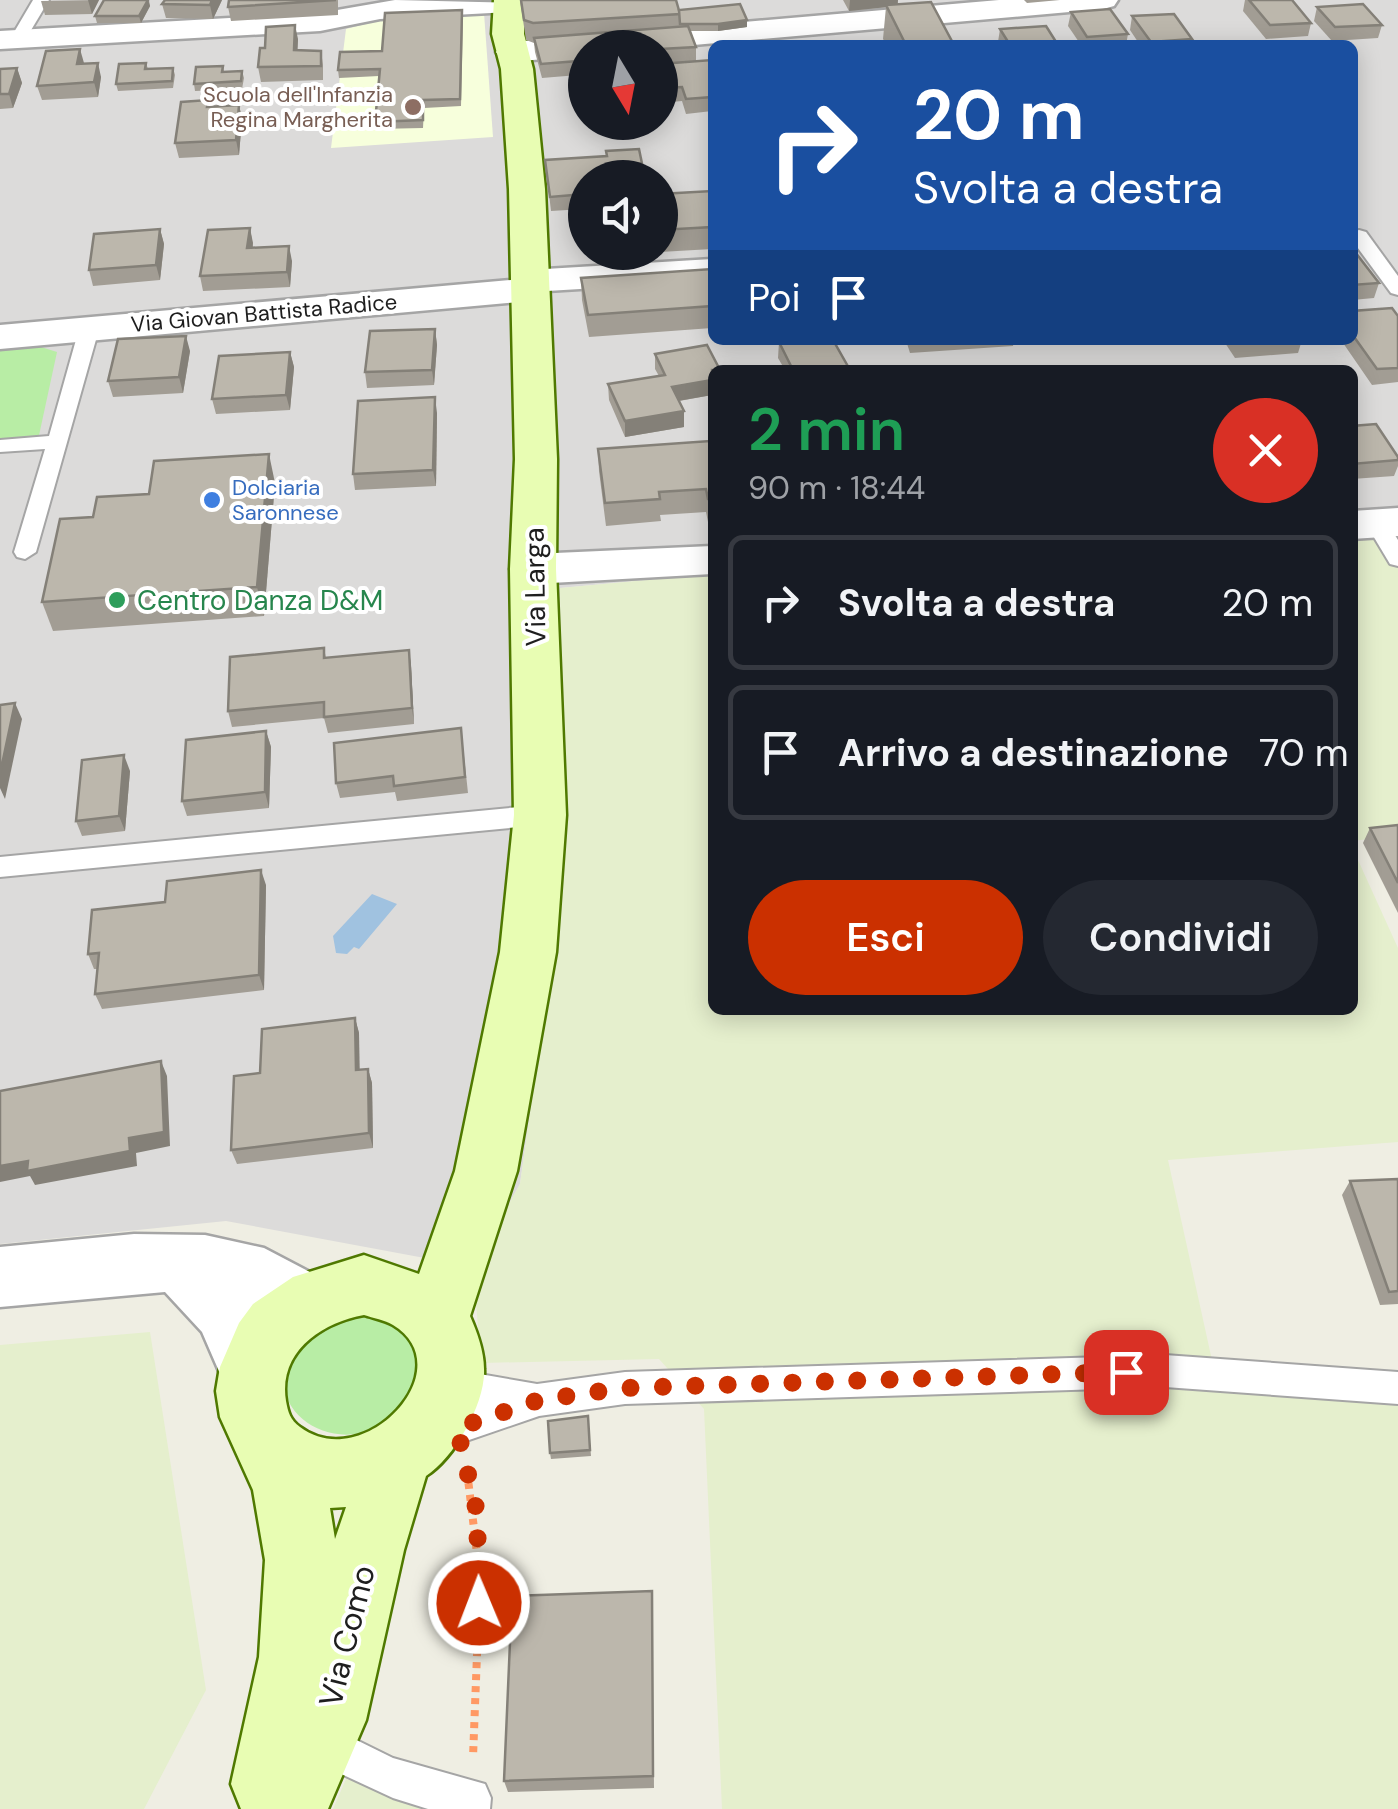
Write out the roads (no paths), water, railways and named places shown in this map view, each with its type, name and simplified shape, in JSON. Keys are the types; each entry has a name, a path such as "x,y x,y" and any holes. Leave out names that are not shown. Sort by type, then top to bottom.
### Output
{"street":[{"path":"512,52 1103,0"},
{"path":"9,40 320,22 372,5 509,2"},
{"name":"Via Larga","path":"436,1318 486,1171 528,952 540,815 533,569 536,459 527,189 509,2"},
{"name":"Via Giovan Battista Radice","path":"0,337 708,270"},
{"path":"533,569 708,560"},
{"name":"Via Larga","path":"334,1293 424,1244 470,1197 486,1171"},
{"path":"0,1277 111,1265 212,1278 262,1276 334,1293 392,1289 417,1300 436,1318 448,1338 452,1361 432,1428 365,1472 333,1475 302,1468 276,1453 257,1430 249,1400 252,1369 240,1330 212,1278"},
{"path":"252,1369 272,1332 334,1293"},
{"name":"Via Como","path":"303,1725 327,1720 368,1550 432,1428"},
{"name":"Via Como","path":"276,1453 298,1526 297,1658 303,1725 288,1809"},
{"name":"Via Como","path":"262,1809 303,1725"}],"lane":[{"path":"9,40 41,0"},
{"path":"1358,236 1398,289"},
{"path":"25,552 88,329"},
{"path":"0,446 58,442"},
{"path":"0,867 540,815"},
{"path":"432,1428 539,1400 624,1388 1165,1371 1398,1388"},
{"path":"303,1725 342,1756 423,1791 470,1804"}],"water":[{"path":"372,894 397,904 359,949 336,953 333,936"}],"place":[{"name":"Scuola dell'Infanzia Regina Margherita","path":"413,107"},
{"name":"Dolciaria Saronnese","path":"212,500"},
{"name":"Centro Danza D&M","path":"117,600"}]}
